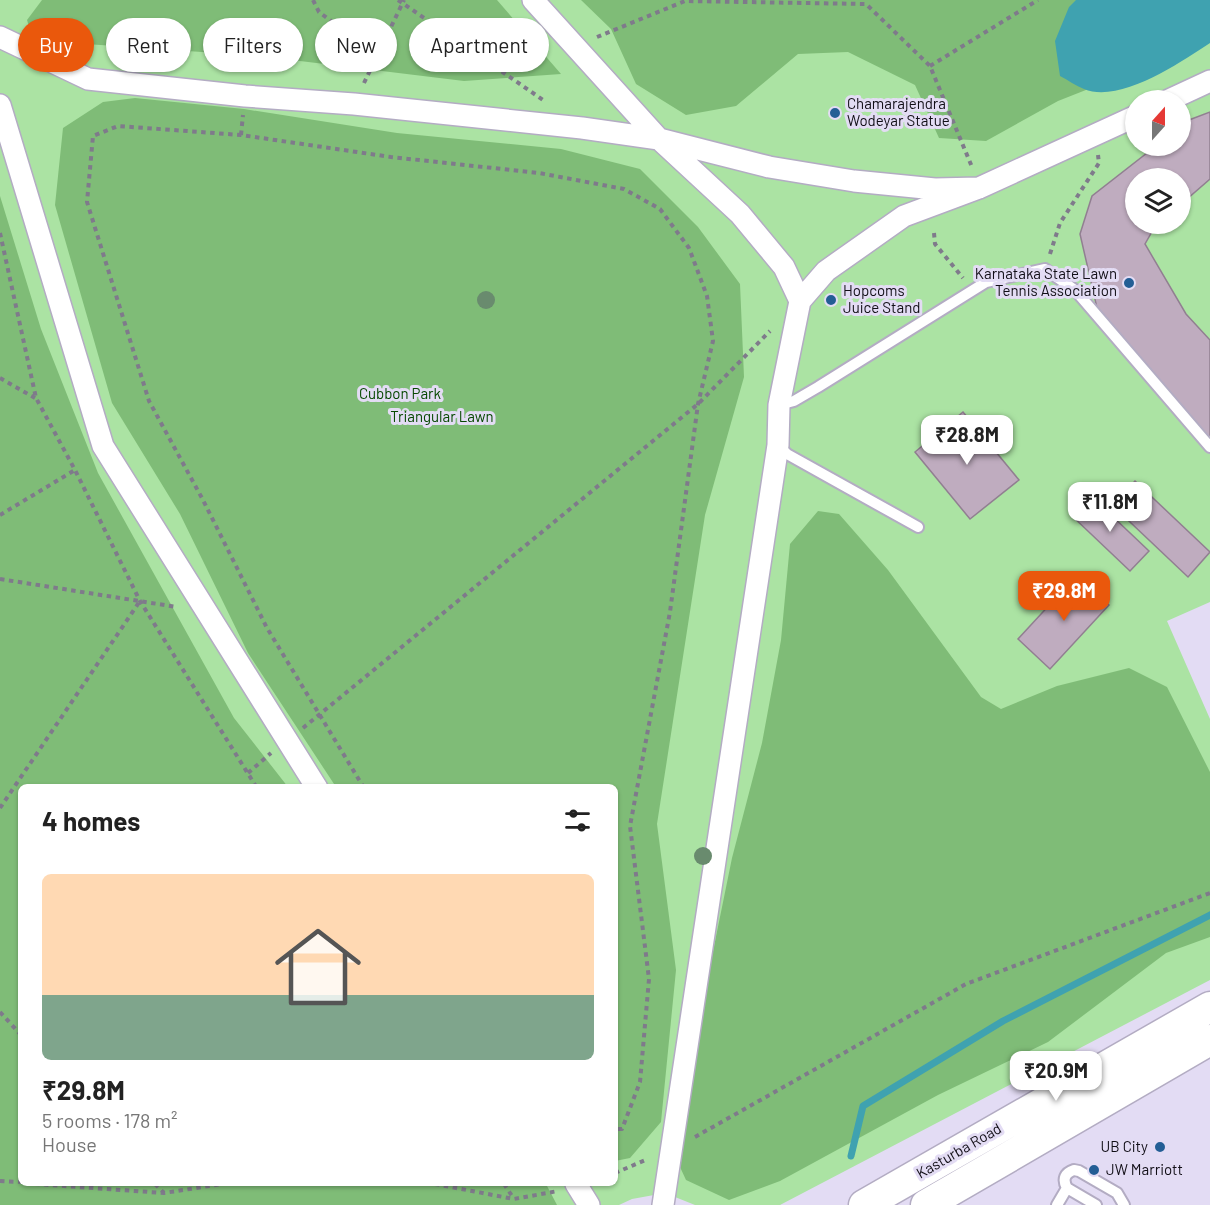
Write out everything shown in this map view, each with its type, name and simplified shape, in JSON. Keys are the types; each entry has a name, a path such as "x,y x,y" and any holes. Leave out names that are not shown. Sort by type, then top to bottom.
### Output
{"main road":[{"name":"Kasturba Road","path":"864,1205 1210,1007"},
{"name":"Kasturba Road","path":"927,1205 1210,1040"}],"street":[{"path":"533,0 659,139 740,214 784,267 800,301"},
{"path":"0,37 88,79 582,128 659,139 769,166 854,182 935,189 980,188"},
{"path":"1191,90 1210,81"},
{"path":"0,105 103,446 313,784"},
{"path":"663,1205 669,1153 778,445 779,405 800,301 826,271 904,216 980,188 1125,121"}],"lane":[{"path":"779,405 794,401 818,387 986,282 1045,269 1075,290 1210,447"},
{"path":"778,445 787,454 918,527"},
{"path":"1096,1205 1067,1188 1064,1179 1066,1175 1074,1170 1079,1171 1117,1193 1124,1205"},
{"path":"1057,1205 1067,1188"}],"path":[{"path":"313,0 319,12 327,18"},
{"path":"930,66 1038,0"},
{"path":"393,18 401,1 582,128"},
{"path":"590,42 685,1 866,3 930,66 980,188"},
{"path":"354,104 368,72"},
{"path":"362,784 267,628 203,500 149,401 87,202 93,136 118,126 241,135 391,157 539,173 624,189 660,209 689,248 707,296 713,341 698,404 670,612 630,826 649,980 640,1082 622,1129 618,1129"},
{"path":"1045,269 1060,223 1100,163 1098,153"},
{"path":"0,233 36,398 75,470 140,601 255,784"},
{"path":"934,233 935,244 973,291"},
{"path":"248,773 698,404 772,330"},
{"path":"0,378 36,398"},
{"path":"0,515 75,470"},
{"path":"0,579 205,611"},
{"path":"0,808 140,601"},
{"path":"618,1172 669,1153 966,984 1210,893"},
{"path":"0,1012 18,1032"},
{"path":"0,1181 18,1182"},
{"path":"64,1186 164,1193 209,1186"},
{"path":"157,1186 164,1193"},
{"path":"446,1186 514,1199 581,1192"},
{"path":"505,1186 514,1199"}],"green space":[{"name":"Cubbon Park","path":"0,0 1210,0 1210,602 1167,621 1210,719 1210,980 780,1205 695,1205 665,1193 632,1199 619,1205 0,1205"},
{"path":"42,0 497,0 513,18 409,18 409,72 549,72 549,60 561,74 464,81 390,72 397,72 397,18 315,18 315,63 303,61 303,18 203,18 203,52 191,51 191,18 106,18 106,45 94,45 94,18 28,18"},
{"path":"581,0 1195,0 1134,71 1058,101 986,141 939,138 915,85 848,52 798,54 736,106 686,115 636,84 611,29"},
{"name":"Triangular Lawn","path":"135,98 244,109 397,133 561,149 640,169 698,227 740,284 744,377 705,515 657,824 676,970 661,1122 630,1158 618,1160 618,784 334,784 248,653 180,514 112,403 55,205 63,128 103,102"},
{"path":"0,196 41,329 98,473 234,718 286,784 18,784 18,1186 547,1186 557,1205 0,1205"},
{"path":"818,511 839,514 888,570 981,697 1001,709 1057,686 1129,668 1167,687 1210,772 1210,937 1166,953 1048,1042 938,1095 780,1181 729,1200 686,1180 680,1167 710,966 732,858 762,743 781,640 790,544"}],"water":[{"path":"1076,0 1210,0 1210,43 1167,70 1132,86 1115,91 1099,92 1084,89 1060,76 1055,41 1069,7"}],"building":[{"name":"Karnataka State Lawn Tennis Association","path":"1210,112 1210,179 1191,195 1191,168 1128,168 1143,156 1191,156 1191,119"},
{"name":"Karnataka State Lawn Tennis Association","path":"1125,170 1125,234 1151,234 1145,244 1186,314 1210,340 1210,437 1206,436 1097,308 1080,234 1092,196"},
{"path":"963,412 1019,480 970,519 915,452"},
{"path":"1135,481 1210,552 1188,577 1112,505"},
{"path":"1090,495 1149,551 1130,571 1071,515"},
{"path":"1077,575 1109,605 1050,669 1018,639"}],"waterway":[{"path":"851,1156 863,1106 1003,1021 1210,915"}],"place":[{"name":"Chamarajendra Wodeyar Statue","path":"835,113"},
{"name":"Karnataka State Lawn Tennis Association","path":"1129,283"},
{"name":"Hopcoms Juice Stand","path":"831,300"},
{"name":"UB City","path":"1160,1147"},
{"name":"JW Marriott","path":"1094,1170"}]}
